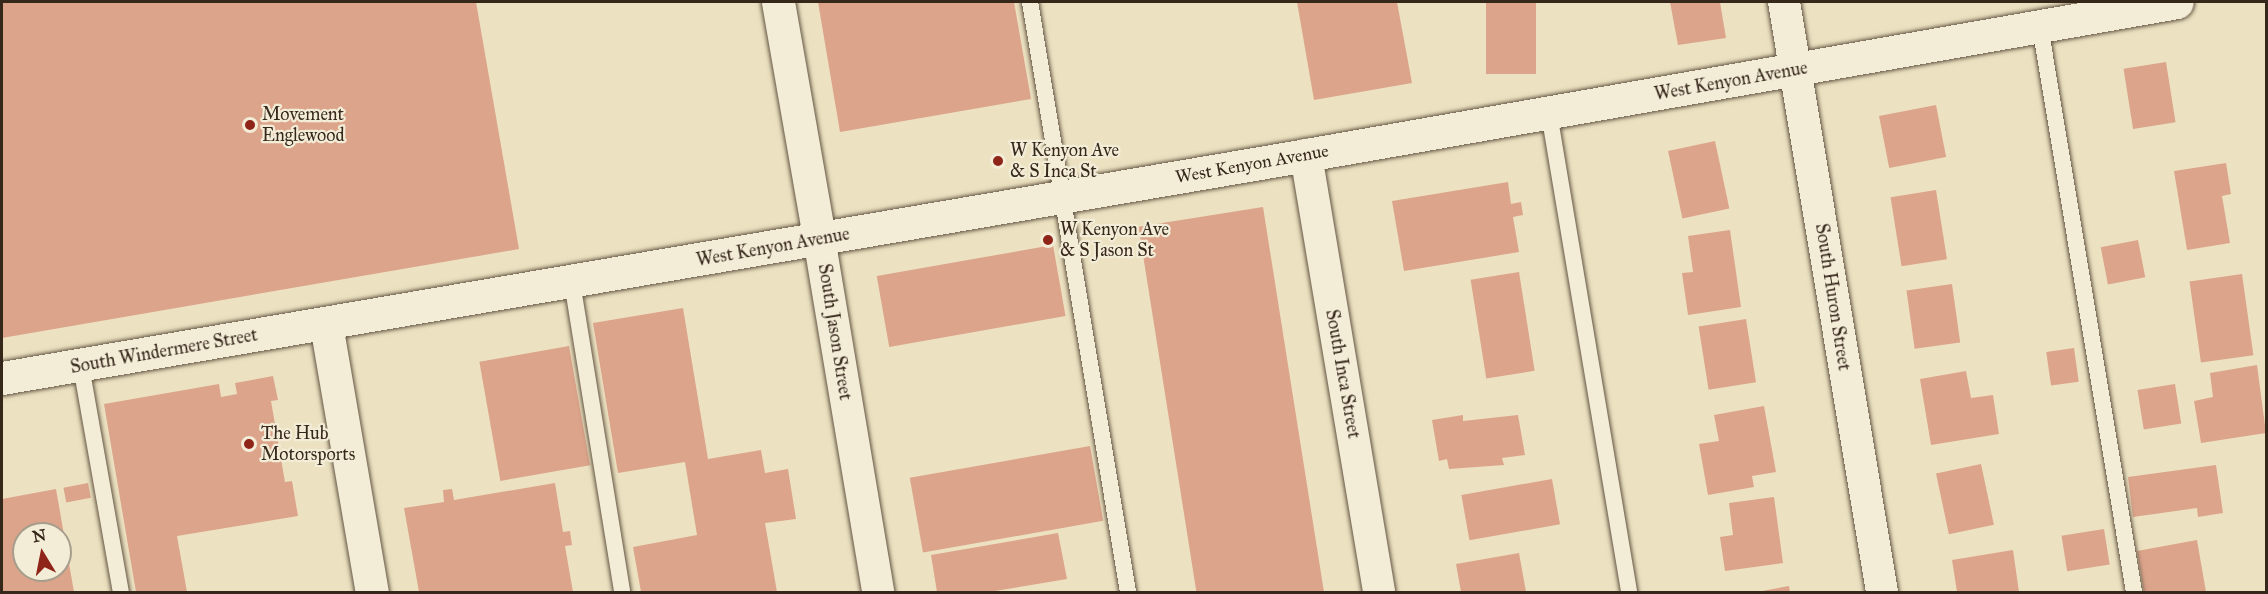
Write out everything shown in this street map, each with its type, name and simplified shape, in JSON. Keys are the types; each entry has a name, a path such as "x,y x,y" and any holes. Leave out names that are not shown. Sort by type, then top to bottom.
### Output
{"street":[{"name":"South Jason Street","path":"778,2 878,592"},
{"name":"South Huron Street","path":"1784,2 1881,592"},
{"name":"West Kenyon Avenue","path":"326,324 2177,2"},
{"name":"South Inca Street","path":"1306,155 1379,592"},
{"name":"South Windermere Street","path":"2,378 326,324"},
{"path":"326,324 372,592"}],"lane":[{"path":"1030,2 1128,592"},
{"path":"2040,26 2134,592"},
{"path":"1549,113 1629,592"},
{"path":"572,282 622,592"},
{"path":"81,366 121,592"}],"building":[{"name":"Movement Englewood","path":"2,2 476,2 519,249 2,338"},
{"path":"818,2 1014,2 1031,99 840,132"},
{"path":"1297,2 1397,2 1412,83 1314,100"},
{"path":"1486,2 1536,2 1536,74 1486,74"},
{"path":"1670,2 1720,2 1726,38 1678,45"},
{"path":"2166,62 2176,122 2133,129 2124,69"},
{"path":"1936,105 1946,157 1889,168 1879,116"},
{"path":"1715,141 1729,208 1682,218 1668,151"},
{"path":"2226,163 2231,194 2222,196 2230,243 2187,250 2174,171"},
{"path":"1508,182 1511,204 1521,202 1523,215 1513,217 1519,252 1404,271 1392,201"},
{"path":"1936,190 1947,259 1902,266 1891,197"},
{"path":"1263,207 1324,592 1196,592 1139,227"},
{"path":"1730,230 1741,307 1688,315 1682,273 1693,272 1688,236"},
{"path":"2138,240 2145,277 2108,285 2101,247"},
{"path":"1053,245 1066,316 889,347 877,276"},
{"path":"1519,272 1535,371 1486,378 1471,280"},
{"path":"2242,274 2253,355 2201,363 2190,281"},
{"path":"1952,284 1960,342 1915,349 1906,290"},
{"path":"683,308 708,459 761,450 765,473 788,469 796,519 765,523 777,592 641,592 633,547 697,535 685,462 618,473 593,323"},
{"path":"1746,319 1756,382 1709,390 1699,327"},
{"path":"569,346 590,465 500,481 479,362"},
{"path":"2074,348 2079,382 2051,386 2046,352"},
{"path":"2257,365 2266,433 2201,443 2194,401 2213,397 2210,373"},
{"path":"1966,371 1971,398 1993,395 1999,434 1931,445 1920,379"},
{"path":"273,376 278,400 271,401 285,482 292,481 298,516 177,536 187,592 136,592 104,404 219,384 221,397 237,394 235,383"},
{"path":"2175,384 2181,424 2144,429 2137,390"},
{"path":"1764,406 1776,472 1752,476 1754,487 1708,495 1699,444 1719,441 1714,415"},
{"path":"1463,415 1463,421 1518,415 1525,455 1502,458 1504,465 1449,469 1447,459 1439,461 1432,420"},
{"path":"1090,446 1103,521 923,553 910,478"},
{"path":"1981,464 1994,525 1949,534 1936,474"},
{"path":"2216,465 2223,513 2198,517 2197,508 2133,517 2128,477"},
{"path":"1552,479 1560,524 1469,540 1461,495"},
{"path":"88,483 91,498 66,502 63,488"},
{"path":"555,483 563,532 570,531 572,545 565,546 573,592 419,592 404,508 444,502 443,490 452,489 454,500"},
{"path":"56,489 62,522 12,522 12,582 72,581 74,592 2,592 2,499"},
{"path":"1774,497 1783,563 1725,571 1720,537 1733,535 1729,503"},
{"path":"2104,529 2110,565 2067,571 2062,536"},
{"path":"1058,533 1067,579 989,592 937,592 931,555"},
{"path":"2197,540 2206,592 2144,592 2137,551"},
{"path":"2013,550 2019,592 1957,592 1952,560"},
{"path":"1519,553 1526,592 1461,592 1456,564"},
{"path":"1789,586 1790,592 1762,592 1762,591"}],"place":[{"name":"Movement Englewood","path":"250,125"},
{"name":"W Kenyon Ave & S Inca St","path":"998,161"},
{"name":"W Kenyon Ave & S Jason St","path":"1048,240"},
{"name":"The Hub Motorsports","path":"249,444"}]}
